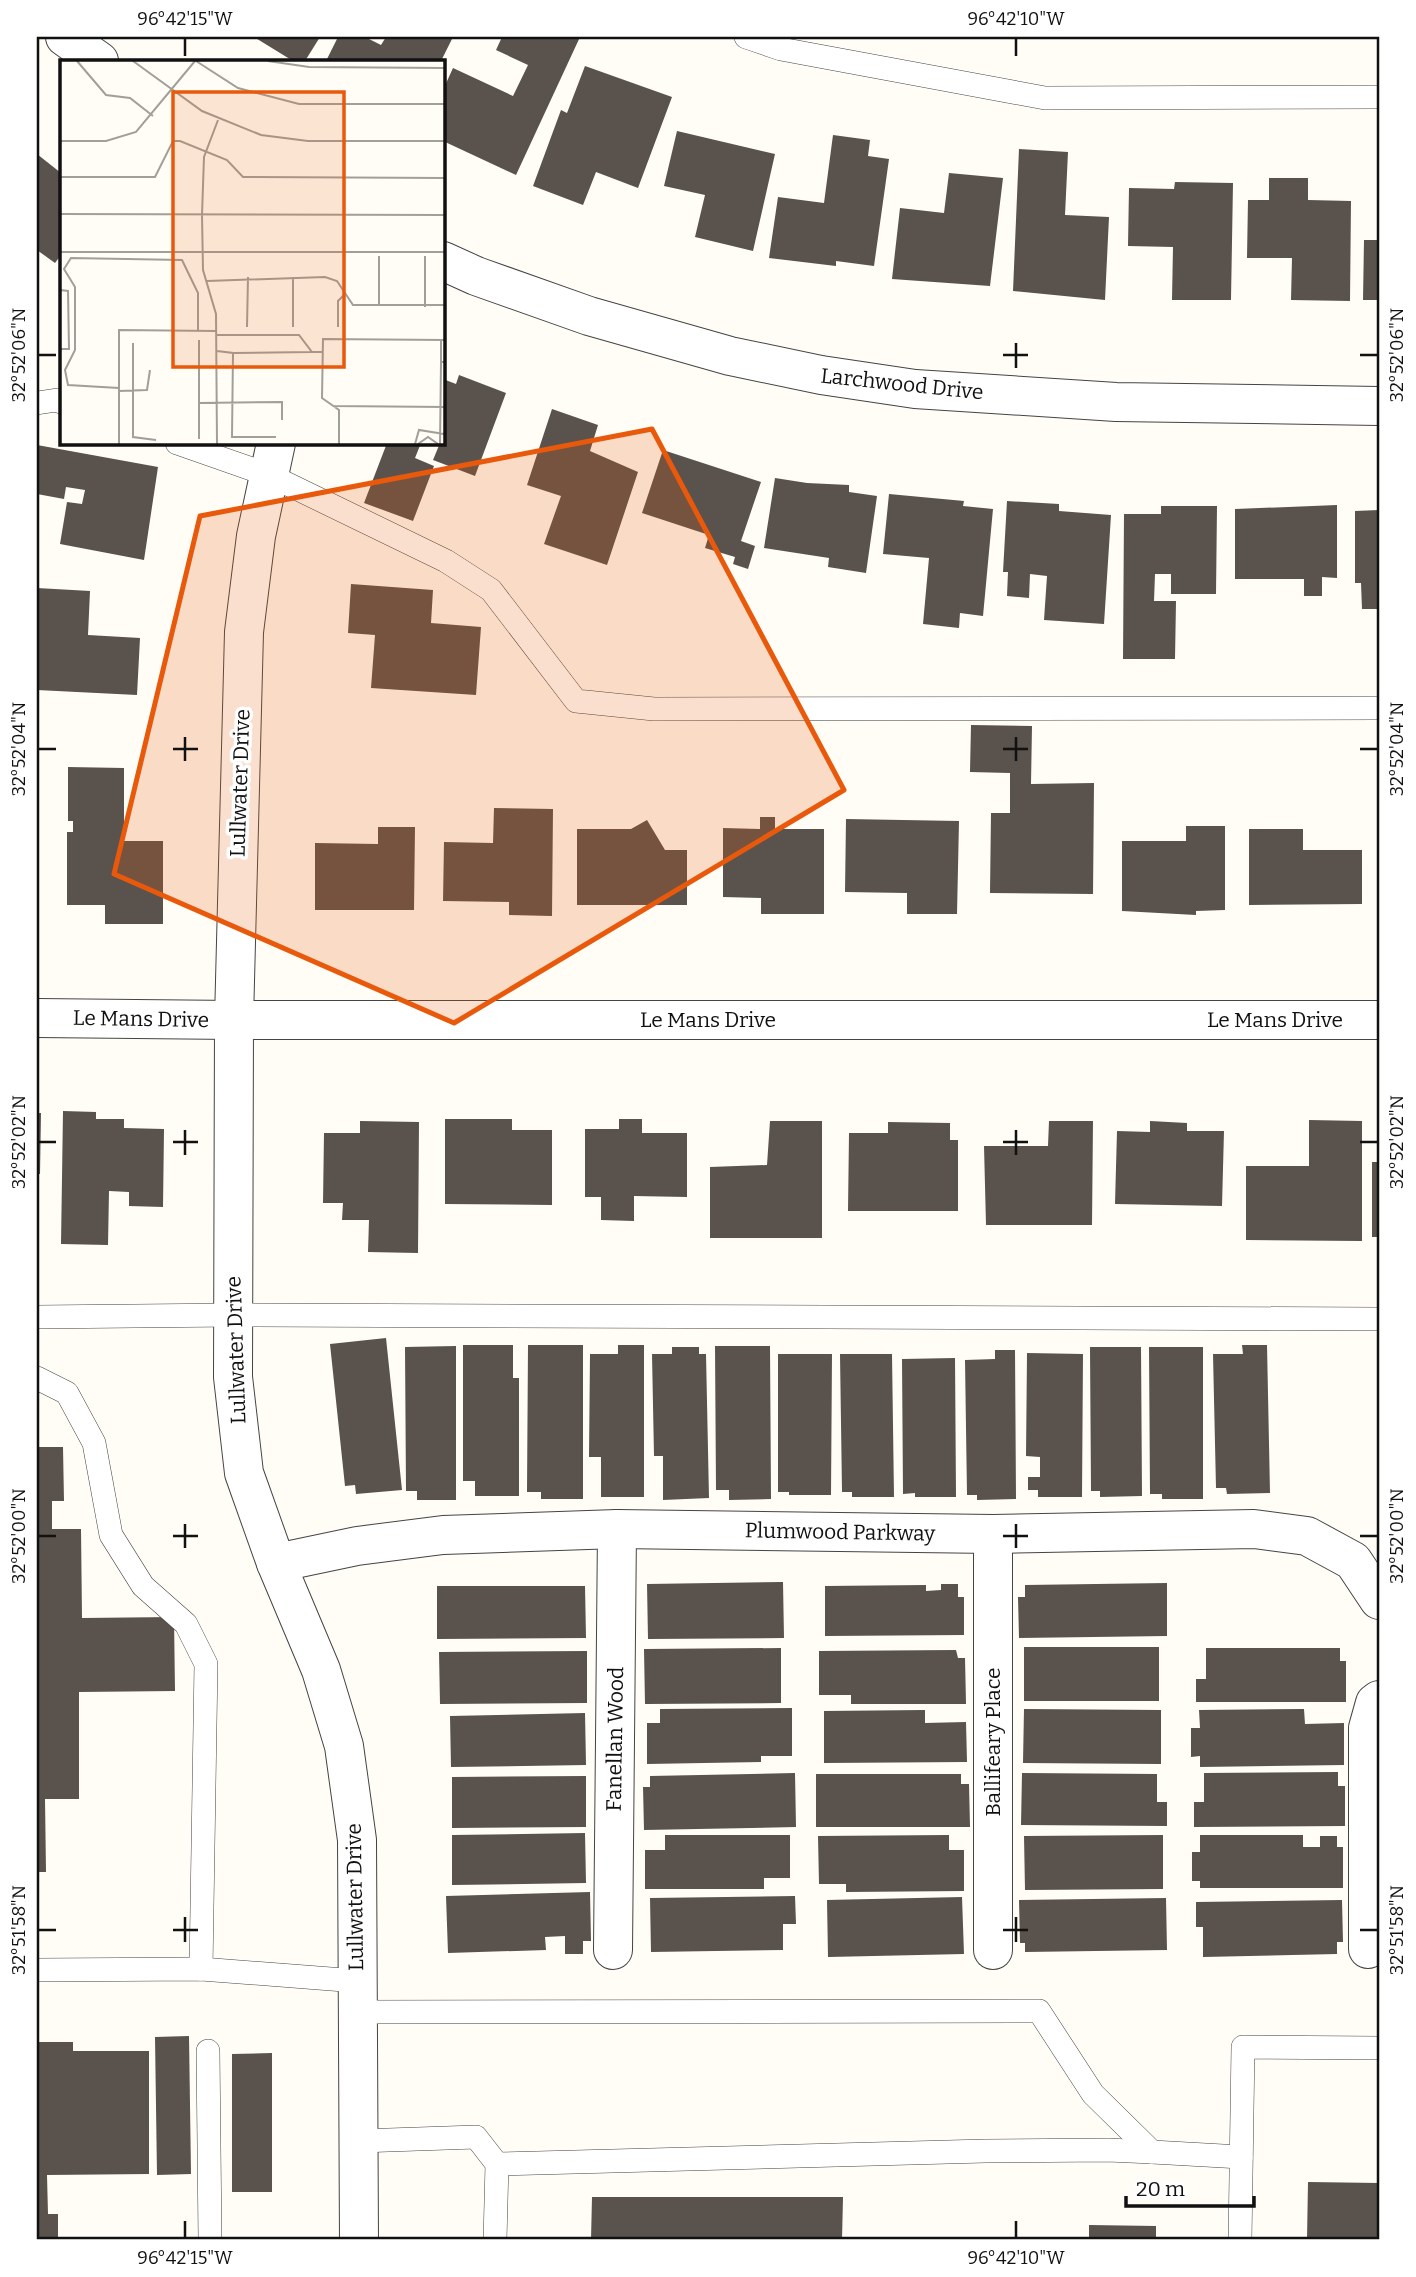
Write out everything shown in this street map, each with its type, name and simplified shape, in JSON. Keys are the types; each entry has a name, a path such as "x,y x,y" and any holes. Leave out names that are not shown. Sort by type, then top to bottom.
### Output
{"street":[{"path":"65,37 98,60"},
{"name":"Larchwood Drive","path":"444,261 476,276 589,316 730,356 821,375 915,389 1116,402 1379,406"},
{"name":"Lullwater Drive","path":"272,459 256,536 244,632 234,1020 233,1377 244,1473 276,1563 321,1670 344,1746 357,1840 359,2240"},
{"name":"Le Mans Drive","path":"37,1018 1379,1020"},
{"name":"Plumwood Parkway","path":"276,1563 357,1546 443,1535 617,1529 993,1534 1254,1529 1307,1536 1353,1560 1379,1600"},
{"name":"Fanellan Wood","path":"613,1950 617,1529"},
{"name":"Ballifeary Place","path":"993,1534 993,1950"},
{"path":"1368,1949 1368,1728 1375,1703 1379,1700"}],"lane":[{"path":"746,37 781,49 1045,98 1379,97"},
{"path":"37,402 60,402"},
{"path":"183,444 272,459 491,590 576,701 654,709 1379,708"},
{"path":"37,1317 233,1315 1379,1318"},
{"path":"37,1378 67,1393 94,1443 111,1535 143,1586 186,1624 206,1664 201,1969"},
{"path":"37,1970 201,1969 357,1996 1040,2011 1093,2094 1152,2152"},
{"path":"1240,2240 1243,2046 1379,2048"},
{"path":"208,2051 210,2240"},
{"path":"359,2141 476,2137 497,2164 495,2240"},
{"path":"497,2164 985,2151 1108,2150 1241,2157"}],"highlighted area":[{"path":"652,429 844,790 454,1023 114,874 200,516"}],"building":[{"path":"254,37 320,37 306,60 291,60"},
{"path":"338,37 365,37 381,45 386,37 453,37 442,60 326,60"},
{"path":"502,37 580,37 516,175 444,141 444,88 453,68 513,96 528,65 496,50"},
{"path":"585,66 672,97 638,188 596,172 583,205 533,186 561,110 567,113"},
{"path":"677,131 775,154 753,251 695,237 705,195 664,186"},
{"path":"833,135 870,140 868,156 889,159 874,266 836,261 836,266 769,258 778,197 824,203"},
{"path":"1019,149 1068,152 1065,215 1109,217 1105,300 1013,291"},
{"path":"37,154 60,172 60,256 55,263 37,250"},
{"path":"949,173 1003,178 990,286 892,279 900,208 944,213"},
{"path":"1269,178 1308,178 1308,200 1351,201 1350,301 1291,300 1292,258 1247,258 1248,200 1269,200"},
{"path":"1175,182 1233,183 1231,300 1172,300 1173,247 1128,246 1129,188 1174,189"},
{"path":"1364,240 1379,240 1379,300 1363,300"},
{"path":"459,375 506,393 475,476 433,460 440,444 444,444 444,379 456,384"},
{"path":"552,409 598,425 590,451 638,472 607,565 544,544 561,496 527,485"},
{"path":"387,444 421,444 415,458 434,466 413,521 364,503"},
{"path":"37,445 158,467 144,560 60,544 67,502 82,504 85,490 66,487 64,499 37,494"},
{"path":"663,450 761,482 741,541 755,546 748,569 733,564 735,557 705,548 709,535 642,513"},
{"path":"775,478 849,485 849,492 877,496 866,573 828,567 829,558 764,548"},
{"path":"889,494 964,501 963,506 993,509 983,616 960,613 959,628 923,624 929,558 883,554"},
{"path":"1007,501 1059,504 1059,511 1111,515 1104,624 1044,620 1047,576 1030,574 1029,598 1007,596 1008,572 1003,572"},
{"path":"1337,505 1337,578 1322,577 1322,596 1304,596 1304,579 1235,579 1235,509"},
{"path":"1161,506 1217,506 1216,594 1171,594 1171,574 1155,574 1154,601 1176,601 1175,659 1123,659 1124,514 1161,514"},
{"path":"1379,510 1379,609 1362,609 1361,583 1355,583 1355,511"},
{"path":"351,584 433,590 431,623 481,627 476,695 371,688 375,635 348,633"},
{"path":"37,588 90,591 88,635 140,638 137,695 37,690"},
{"path":"971,725 1032,726 1031,784 1094,783 1093,894 990,893 991,813 1010,813 1010,773 970,772"},
{"path":"68,767 124,768 124,841 163,841 163,924 105,924 105,905 67,905 67,832 73,832 73,821 68,821"},
{"path":"494,808 553,809 552,916 509,915 509,902 443,901 444,842 493,843"},
{"path":"760,817 775,817 775,829 824,829 824,914 761,914 761,898 723,897 723,828 760,829"},
{"path":"846,819 959,821 957,914 907,914 907,893 845,892"},
{"path":"647,820 665,850 687,850 687,905 577,905 577,829 631,829"},
{"path":"1186,826 1225,826 1225,910 1196,911 1196,915 1122,911 1122,841 1186,841"},
{"path":"378,827 415,827 414,910 315,910 315,843 378,844"},
{"path":"1249,829 1303,829 1303,850 1362,850 1362,904 1249,905"},
{"path":"63,1111 96,1112 96,1119 124,1119 124,1128 164,1129 163,1207 129,1206 129,1192 109,1191 108,1245 61,1244"},
{"path":"37,1113 41,1113 40,1174 37,1174"},
{"path":"445,1119 512,1119 512,1130 552,1130 552,1205 445,1204"},
{"path":"619,1119 642,1119 642,1133 687,1133 687,1197 634,1196 634,1221 601,1220 601,1197 585,1197 585,1129 619,1129"},
{"path":"1309,1120 1362,1121 1362,1241 1246,1240 1246,1166 1309,1166"},
{"path":"360,1121 419,1122 418,1253 368,1252 369,1220 342,1220 343,1203 323,1203 324,1133 360,1133"},
{"path":"770,1121 822,1121 822,1238 710,1238 710,1167 767,1165"},
{"path":"1049,1121 1093,1121 1092,1225 986,1225 984,1146 1048,1146"},
{"path":"1150,1121 1187,1123 1187,1131 1224,1131 1222,1206 1115,1204 1117,1131 1150,1132"},
{"path":"888,1122 950,1123 950,1140 958,1140 958,1211 848,1211 849,1133 888,1133"},
{"path":"1372,1162 1379,1162 1379,1237 1372,1237"},
{"path":"386,1338 402,1490 356,1494 355,1485 345,1486 330,1344"},
{"path":"463,1345 513,1345 513,1378 519,1378 519,1496 475,1496 475,1481 463,1481"},
{"path":"528,1345 583,1345 583,1499 541,1499 541,1492 527,1492"},
{"path":"618,1345 644,1345 644,1497 601,1497 601,1457 589,1457 590,1354 618,1354"},
{"path":"1242,1345 1267,1345 1270,1493 1227,1494 1226,1488 1216,1488 1213,1354 1243,1354"},
{"path":"456,1346 456,1500 417,1500 417,1491 406,1491 405,1347"},
{"path":"715,1346 770,1346 771,1499 729,1500 729,1490 716,1490"},
{"path":"672,1347 699,1347 699,1354 706,1354 709,1498 663,1500 663,1456 654,1456 652,1354 672,1354"},
{"path":"1090,1347 1141,1347 1142,1496 1100,1497 1100,1491 1091,1491"},
{"path":"1149,1347 1203,1347 1203,1499 1162,1499 1162,1494 1150,1494"},
{"path":"995,1350 1015,1350 1016,1499 977,1500 977,1495 967,1495 965,1360 995,1359"},
{"path":"1027,1353 1083,1354 1082,1497 1038,1497 1038,1490 1028,1490 1028,1477 1040,1477 1040,1457 1026,1456"},
{"path":"778,1354 832,1354 831,1495 789,1495 789,1492 778,1492"},
{"path":"840,1354 892,1354 894,1497 852,1497 852,1492 842,1492"},
{"path":"955,1358 956,1497 915,1497 915,1493 903,1494 902,1359"},
{"path":"37,1447 63,1447 64,1501 52,1501 52,1529 81,1529 82,1618 174,1617 175,1691 79,1692 79,1799 45,1799 46,1872 37,1872"},
{"path":"783,1582 784,1638 648,1639 647,1584"},
{"path":"1167,1583 1167,1636 1019,1638 1018,1597 1025,1597 1025,1585"},
{"path":"941,1584 958,1584 958,1597 964,1597 964,1635 825,1636 825,1586 926,1585 926,1591 941,1590"},
{"path":"437,1586 585,1586 586,1638 437,1639"},
{"path":"1024,1647 1159,1647 1159,1701 1024,1701"},
{"path":"781,1648 781,1703 645,1704 644,1649"},
{"path":"1206,1648 1340,1648 1340,1661 1346,1661 1346,1702 1196,1702 1196,1679 1206,1679"},
{"path":"956,1650 958,1658 965,1658 966,1704 851,1704 851,1695 819,1695 819,1651"},
{"path":"587,1651 587,1703 440,1704 439,1652"},
{"path":"792,1708 792,1756 761,1756 761,1762 647,1764 647,1723 660,1723 660,1709"},
{"path":"1024,1709 1161,1710 1161,1764 1023,1763"},
{"path":"1304,1709 1305,1724 1344,1723 1344,1765 1200,1767 1200,1756 1191,1757 1191,1728 1200,1728 1199,1710"},
{"path":"925,1710 925,1723 966,1722 967,1762 824,1763 824,1711"},
{"path":"585,1713 586,1765 451,1767 450,1716"},
{"path":"1338,1772 1338,1786 1345,1786 1345,1826 1194,1827 1194,1802 1204,1802 1204,1773"},
{"path":"795,1773 796,1827 644,1830 643,1787 650,1787 650,1776"},
{"path":"1022,1773 1157,1774 1157,1802 1167,1802 1167,1826 1021,1825"},
{"path":"816,1774 961,1774 961,1784 969,1784 970,1827 816,1827"},
{"path":"586,1776 586,1827 452,1828 452,1777"},
{"path":"585,1833 586,1883 452,1885 452,1835"},
{"path":"665,1835 790,1835 790,1878 764,1878 764,1889 645,1889 645,1850 665,1850"},
{"path":"949,1835 949,1850 964,1850 964,1891 846,1892 846,1884 819,1884 818,1836"},
{"path":"1163,1835 1163,1889 1025,1890 1024,1836"},
{"path":"1200,1835 1303,1835 1303,1847 1320,1847 1320,1836 1337,1836 1337,1847 1343,1847 1343,1888 1200,1888 1200,1881 1192,1881 1192,1852 1200,1852"},
{"path":"590,1892 591,1941 583,1941 583,1954 565,1954 565,1936 545,1937 546,1950 448,1953 446,1896"},
{"path":"795,1896 796,1924 783,1924 783,1950 651,1952 650,1898"},
{"path":"962,1897 964,1954 828,1957 827,1900"},
{"path":"1166,1898 1167,1950 1025,1952 1025,1943 1020,1943 1019,1900"},
{"path":"1342,1900 1343,1942 1337,1942 1337,1954 1203,1957 1203,1927 1196,1927 1196,1902"},
{"path":"189,2036 191,2174 157,2175 155,2037"},
{"path":"37,2042 73,2042 73,2051 149,2051 149,2174 47,2175 48,2214 58,2214 58,2240 37,2240"},
{"path":"272,2053 272,2192 232,2192 232,2054"},
{"path":"1308,2182 1379,2183 1379,2240 1307,2240"},
{"path":"592,2197 843,2197 842,2240 591,2240"},
{"path":"1089,2225 1156,2226 1156,2240 1089,2240"}]}
